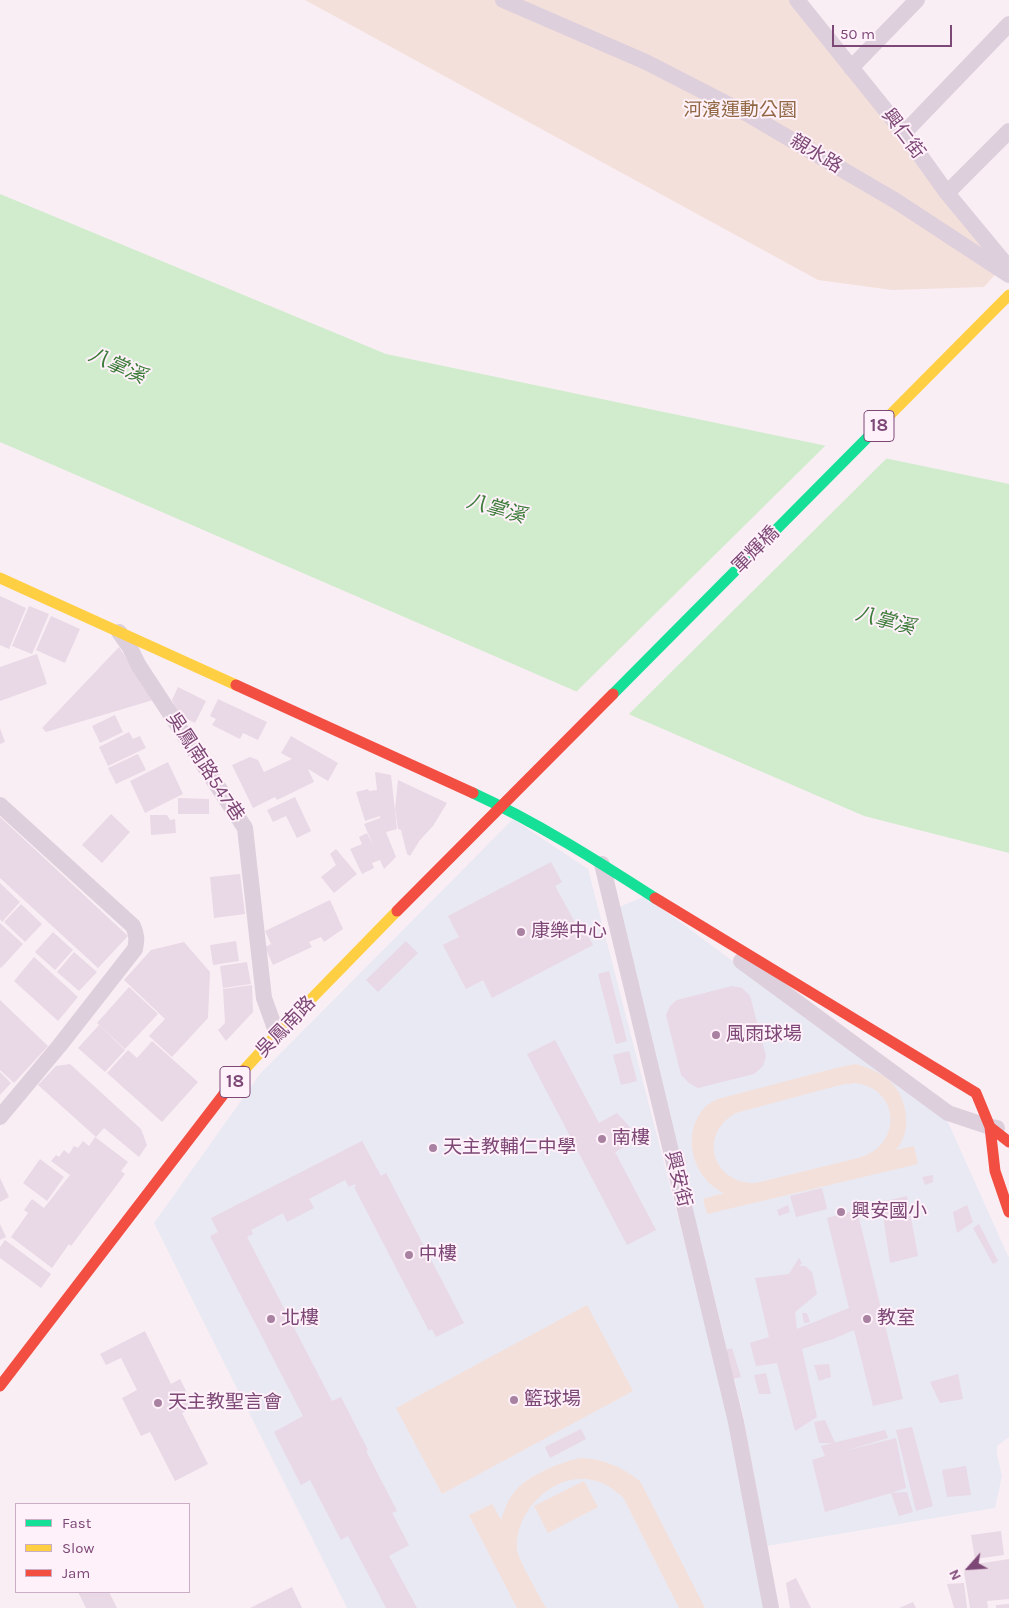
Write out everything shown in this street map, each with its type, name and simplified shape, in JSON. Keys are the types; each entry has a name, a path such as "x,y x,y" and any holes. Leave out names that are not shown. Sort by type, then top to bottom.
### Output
{"main road":[{"name":"軍輝橋","path":"502,806 1009,295"},
{"path":"0,578 502,806 602,864 976,1093 990,1128 991,1149 1001,1196 1009,1212"},
{"name":"吳鳳南路","path":"0,1386 230,1086 277,1034 436,870 502,806"},
{"path":"990,1128 1009,1142"}],"street":[{"name":"親水路","path":"503,0 646,62 752,116 896,201 1009,275"},
{"name":"興仁街","path":"797,0 904,133 947,193 1009,268"},
{"path":"851,68 917,0"},
{"path":"904,133 1009,24"},
{"path":"947,193 1009,131"},
{"name":"吳鳳南路547巷","path":"118,631 245,828 264,998 277,1034"},
{"path":"0,805 133,926 137,934 137,941 135,949 0,1117"},
{"name":"興安街","path":"602,864 736,1422 771,1608"},
{"path":"655,898 948,1113 990,1128 1009,1129"}],"shaded area":[{"name":"天主教輔仁中學","path":"513,819 588,869 728,1410 765,1608 347,1608 154,1223 260,1074"},
{"name":"興安國小","path":"645,896 947,1120 1009,1258 1009,1437 997,1446 1002,1476 995,1508 767,1546 743,1415 619,907"}],"green space":[{"name":"河濱運動公園","path":"305,0 793,0 1003,266 984,287 892,290 818,280"},
{"path":"860,1065 881,1074 895,1086 904,1104 906,1114 905,1133 896,1150 914,1146 918,1164 707,1214 703,1199 724,1193 704,1177 694,1155 693,1130 697,1118 705,1107 718,1099 836,1068","holes":["855,1083 870,1087 881,1095 888,1106 891,1118 889,1130 883,1142 873,1152 858,1158 756,1183 741,1181 729,1176 720,1167 715,1157 714,1145 717,1133 724,1122 736,1113 840,1085"]},
{"name":"籃球場","path":"587,1305 633,1391 442,1494 396,1408"},
{"path":"581,1458 598,1460 612,1465 640,1481 705,1608 679,1608 623,1497 604,1484 581,1479 567,1481 553,1487 530,1507 523,1520 518,1534 518,1554 546,1608 517,1608 469,1515 492,1504 501,1520 511,1496 530,1478 547,1469"},
{"path":"584,1481 598,1507 548,1533 534,1506"}],"water":[{"name":"八掌溪","path":"0,194 386,354 1009,484 1009,853 864,816 0,442"}],"pier":[{"path":"827,444 888,457 627,716 575,693"}],"building":[{"path":"0,596 26,608 9,649 0,645"},
{"path":"29,606 49,614 32,654 12,646"},
{"path":"51,616 80,629 65,663 36,650"},
{"path":"119,647 153,700 46,732 42,728"},
{"path":"37,654 47,684 0,701 0,667"},
{"path":"178,687 206,701 195,723 179,715 172,700"},
{"path":"218,699 267,722 258,740 243,733 240,739 212,725 216,719 210,716"},
{"path":"115,715 123,732 100,743 92,726"},
{"path":"0,728 5,742 0,744"},
{"path":"129,732 133,739 140,736 146,748 108,766 99,747"},
{"path":"291,736 338,763 328,781 308,769 314,782 277,800 275,797 253,808 232,765 250,757 258,760 264,772 292,759 281,753"},
{"path":"138,754 146,770 116,784 108,768"},
{"path":"168,762 183,794 145,813 130,781"},
{"path":"375,772 391,775 397,829 386,832 396,857 384,869 380,860 372,863 374,868 362,874 350,849 362,844 359,837 367,833 374,847 364,824 380,818 380,816 365,821 356,792 368,789 369,791 377,790"},
{"path":"398,780 447,803 433,826 420,840 410,856 407,854 401,830 398,829 395,809"},
{"path":"295,797 311,831 297,838 286,816 273,822 267,810"},
{"path":"178,798 209,799 209,814 178,814"},
{"path":"111,814 130,832 102,863 82,845"},
{"path":"150,815 167,815 170,820 175,819 176,833 151,835"},
{"path":"0,817 128,936 98,968 0,878"},
{"path":"336,849 357,874 334,893 321,877 336,865 330,854"},
{"name":"康樂中心","path":"551,862 562,882 555,886 577,926 582,924 593,945 492,998 483,980 466,989 443,945 459,937 448,916"},
{"path":"240,874 245,914 214,918 210,877"},
{"path":"0,883 20,902 2,922 0,919"},
{"path":"330,900 343,929 324,942 321,937 309,942 312,947 273,965 265,947 271,944 265,931"},
{"path":"21,904 42,924 25,942 4,922"},
{"path":"0,923 23,944 1,968 0,967"},
{"path":"53,932 73,950 55,970 35,952"},
{"path":"236,941 239,961 213,965 210,945"},
{"path":"406,941 418,953 378,992 366,980"},
{"path":"184,942 210,972 208,1018 172,1057 149,1036 165,1019 124,980 151,950"},
{"path":"74,952 97,972 79,991 57,972"},
{"path":"34,957 78,997 58,1021 14,981"},
{"path":"247,962 251,984 223,988 220,966"},
{"path":"609,971 627,1041 616,1044 598,974"},
{"path":"252,985 253,1012 226,1041 218,1030 225,1023 223,989"},
{"name":"風雨球場","path":"732,986 742,988 750,996 766,1056 763,1066 754,1074 698,1088 681,1075 666,1015 670,1006 677,1000"},
{"path":"129,987 158,1014 125,1049 97,1023"},
{"path":"0,1000 48,1046 14,1083 0,1070"},
{"path":"99,1025 125,1050 105,1072 78,1048"},
{"name":"南樓","path":"555,1040 599,1123 617,1113 629,1126 633,1135 632,1143 615,1152 656,1230 627,1245 527,1054"},
{"path":"152,1041 198,1082 162,1122 107,1073 128,1050 137,1058"},
{"path":"629,1051 637,1081 621,1085 613,1055"},
{"path":"70,1064 141,1129 147,1145 139,1157 104,1128 96,1137 38,1085 56,1066"},
{"path":"0,1072 11,1083 0,1095"},
{"path":"95,1137 128,1162 121,1171 125,1174 71,1246 69,1244 52,1268 11,1237 28,1213 24,1210 32,1199 44,1208 70,1175 51,1161 56,1155 59,1157 64,1150 69,1154 74,1146 78,1148 83,1141 89,1146"},
{"path":"362,1141 381,1176 386,1173 464,1323 436,1337 432,1329 429,1331 354,1187 356,1186 355,1184 349,1187 345,1180 309,1199 314,1208 287,1222 283,1213 251,1230 253,1234 247,1237 332,1401 341,1397 397,1511 392,1513 409,1545 389,1556 417,1608 386,1608 348,1536 341,1540 310,1480 301,1485 274,1432 303,1416 210,1236 218,1232 211,1218"},
{"path":"682,1149 687,1164 682,1166 677,1151"},
{"path":"40,1159 64,1177 47,1201 23,1183"},
{"path":"933,1175 933,1182 925,1185 922,1177"},
{"path":"0,1178 9,1197 0,1202"},
{"path":"822,1188 827,1209 796,1217 790,1196"},
{"path":"907,1196 918,1256 890,1263 881,1202"},
{"path":"788,1205 790,1212 779,1216 777,1210"},
{"path":"967,1205 973,1222 957,1233 953,1212"},
{"path":"857,1210 903,1399 873,1406 854,1330 802,1349 817,1417 795,1431 777,1363 756,1366 750,1343 769,1337 755,1278 789,1274 799,1258 802,1263 799,1266 805,1266 812,1272 817,1294 795,1312 797,1329 849,1308 827,1218"},
{"path":"0,1224 6,1237 0,1240"},
{"path":"979,1224 998,1261 993,1264 973,1228"},
{"path":"5,1240 51,1274 41,1288 0,1258 0,1247"},
{"path":"802,1313 807,1313 810,1322 804,1323"},
{"name":"天主教聖言會","path":"145,1331 171,1384 180,1379 194,1407 182,1413 208,1464 175,1481 150,1432 141,1436 122,1398 137,1390 121,1358 106,1365 100,1354"},
{"path":"732,1348 741,1377 725,1381 719,1352"},
{"path":"829,1364 831,1377 819,1381 814,1365"},
{"path":"766,1373 771,1394 759,1394 754,1375"},
{"path":"958,1374 963,1399 940,1403 930,1382"},
{"path":"825,1420 835,1443 819,1443 814,1422"},
{"path":"912,1427 933,1506 916,1511 896,1430"},
{"path":"581,1429 586,1439 550,1458 545,1447"},
{"path":"885,1430 888,1438 841,1452 896,1438 906,1488 825,1512 812,1460 825,1456 821,1446"},
{"path":"966,1466 971,1495 947,1497 942,1470"},
{"path":"907,1492 913,1512 899,1516 891,1493"},
{"path":"1001,1531 1004,1555 975,1559 971,1535"},
{"path":"1009,1559 1009,1599 987,1601 988,1608 970,1608 964,1572 977,1564"},
{"path":"796,1578 811,1608 790,1608 786,1583"},
{"path":"964,1583 967,1608 954,1608 947,1584"},
{"path":"292,1587 302,1608 250,1608"},
{"path":"78,1593 110,1593 117,1608 86,1608"},
{"path":"913,1602 916,1608 899,1608"},
{"path":"1009,1604 1009,1608 996,1608 996,1605"}],"traffic: fast":[{"path":"613,694 874,431"},
{"path":"473,793 543,829 655,898"}],"traffic: slow":[{"path":"874,431 1009,295"},
{"path":"0,578 236,685"},
{"path":"243,1071 397,911"}],"traffic: jam":[{"path":"236,685 473,793"},
{"path":"397,911 613,694"},
{"path":"655,898 976,1093 990,1127 1009,1142"},
{"path":"0,1386 243,1071"},
{"path":"990,1127 995,1171 1009,1212"}],"place":[{"name":"康樂中心","path":"521,932"},
{"name":"風雨球場","path":"716,1035"},
{"name":"南樓","path":"602,1139"},
{"name":"天主教輔仁中學","path":"433,1148"},
{"name":"興安國小","path":"841,1212"},
{"name":"中樓","path":"409,1255"},
{"name":"北樓","path":"271,1319"},
{"name":"教室","path":"867,1319"},
{"name":"籃球場","path":"514,1400"},
{"name":"天主教聖言會","path":"158,1403"}]}
